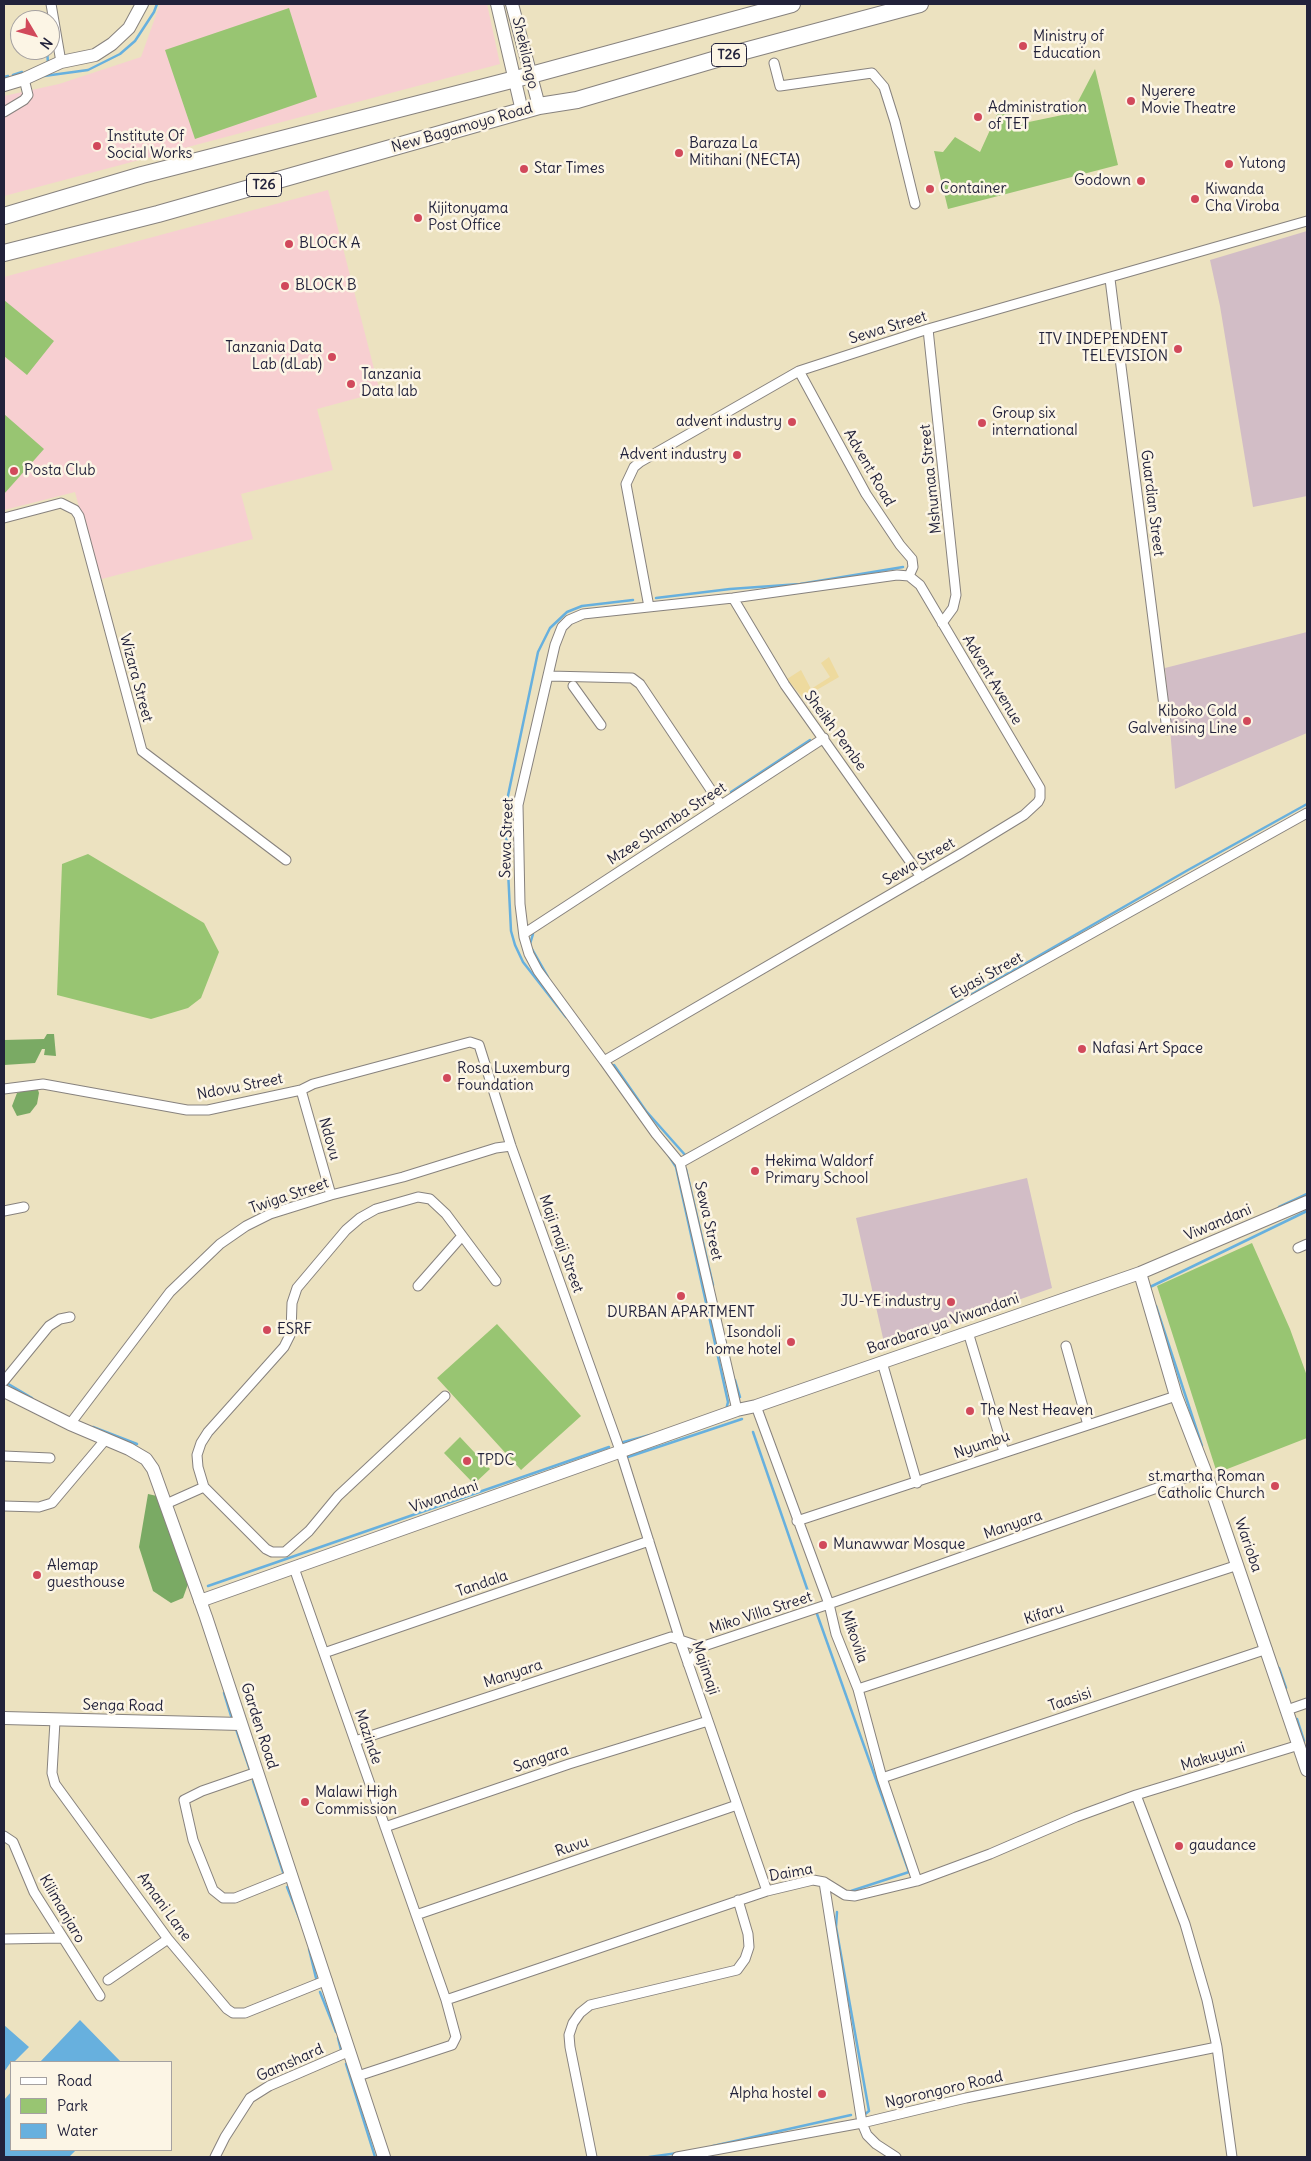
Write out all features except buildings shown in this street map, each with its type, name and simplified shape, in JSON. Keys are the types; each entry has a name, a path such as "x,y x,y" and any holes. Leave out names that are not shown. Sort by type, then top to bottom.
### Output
{"highway":[{"name":"T26","path":"4,216 142,175 515,80 792,4"},
{"name":"New Bagamoyo Road","path":"4,253 177,209 539,106 577,100 737,53 920,4"}],"street":[{"path":"51,4 61,62"},
{"name":"Shekilango","path":"497,4 522,111"},
{"name":"Shekilango","path":"512,4 539,106"},
{"path":"4,85 24,79 61,62 95,55 112,44 129,28 140,6"},
{"path":"774,63 780,86 872,73 884,87 895,122 915,204"},
{"path":"4,112 24,100 28,95 24,79"},
{"name":"Sewa Street","path":"649,607 626,484 631,473 640,462 799,371 928,329 1110,279 1307,221"},
{"name":"Guardian Street","path":"1110,279 1167,730"},
{"name":"Mshumaa Street","path":"928,329 956,595 954,608 942,623"},
{"name":"Advent Road","path":"799,371 866,494 912,559 913,566 910,576"},
{"name":"Wizara Street","path":"4,518 61,503 74,510 79,516 142,751 286,860"},
{"name":"Sewa Street","path":"737,1410 680,1163 656,1134 538,971 529,954 520,904 518,805 558,636 562,627 569,620 583,614 733,598 884,576 910,576"},
{"name":"Advent Avenue","path":"910,576 920,585 1040,788 1038,802"},
{"name":"Sheikh Pembe","path":"733,598 785,685 921,877"},
{"path":"550,676 632,678 640,684 721,805"},
{"path":"573,686 601,725"},
{"name":"Mzee Shamba Street","path":"525,933 824,738"},
{"name":"Sewa Street","path":"604,1061 921,877 1024,815 1038,802"},
{"name":"Eyasi Street","path":"680,1163 1307,813"},
{"name":"Ndovu Street","path":"4,1089 43,1084 187,1110 225,1107 301,1090 313,1084 470,1042 477,1043"},
{"name":"Maji maji Street","path":"477,1043 511,1146 621,1453"},
{"name":"Ndovu","path":"301,1090 331,1195"},
{"name":"Twiga Street","path":"70,1424 170,1292 220,1244 246,1226 270,1214 331,1195 403,1177 496,1148 511,1146"},
{"path":"446,1396 338,1496 309,1531 285,1552 272,1552 266,1549 204,1487 198,1467 197,1455 201,1443 284,1347 291,1333 293,1295 346,1230 360,1218 376,1209 424,1197 435,1203 446,1214 496,1281"},
{"name":"Viwandani","path":"1140,1273 1307,1202"},
{"path":"4,1211 24,1207"},
{"path":"418,1286 462,1236"},
{"path":"1298,1248 1307,1244"},
{"name":"Barabara ya Viwandani","path":"756,1406 1140,1273"},
{"name":"Warioba","path":"1140,1273 1176,1396 1206,1471 1307,1770"},
{"path":"4,1382 49,1326 60,1319 70,1317"},
{"path":"968,1332 1004,1452"},
{"path":"1066,1346 1088,1425"},
{"path":"882,1362 917,1483"},
{"name":"Garden Road","path":"4,1391 70,1424 129,1448 146,1459 153,1469 292,1875 384,2157"},
{"name":"Nyumbu","path":"798,1521 1176,1396"},
{"name":"Viwandani","path":"200,1602 737,1410 756,1406"},
{"name":"Mikovila","path":"756,1406 829,1604 836,1634 858,1689 882,1778 917,1881"},
{"path":"4,1506 39,1507 52,1503 106,1439"},
{"name":"Majimaji","path":"621,1453 680,1640 767,1891"},
{"path":"4,1456 50,1458"},
{"name":"Manyara","path":"829,1604 1206,1471"},
{"path":"166,1504 204,1487"},
{"name":"Tandala","path":"324,1653 649,1541"},
{"name":"Kifaru","path":"858,1689 1238,1565"},
{"name":"Mazinde","path":"294,1568 446,2000 456,2037 454,2044 358,2076"},
{"name":"Miko Villa Street","path":"701,1647 829,1604"},
{"name":"Manyara","path":"355,1741 671,1637 680,1640"},
{"path":"680,1640 701,1647 688,1664"},
{"name":"Taasisi","path":"882,1778 1267,1649"},
{"path":"1287,1710 1307,1703"},
{"name":"Senga Road","path":"4,1718 55,1721 241,1724"},
{"name":"Amani Lane","path":"55,1721 52,1773 54,1784 168,1939 220,2002 233,2013 245,2013 327,1980"},
{"name":"Sangara","path":"385,1827 569,1764 708,1721"},
{"name":"Makuyuni","path":"1136,1795 1299,1745"},
{"path":"257,1772 184,1800 193,1840 213,1890 223,1898 235,1898 292,1875"},
{"path":"1136,1795 1185,1924 1207,2000 1217,2047 1232,2157"},
{"name":"Daima","path":"446,2000 767,1891 813,1880 824,1882 845,1895 855,1896 917,1881 990,1854 1136,1795"},
{"name":"Ruvu","path":"416,1915 737,1805"},
{"name":"Kilimanjaro","path":"4,1836 13,1842 34,1892 100,1996"},
{"path":"824,1882 862,2123 867,2134 876,2144 896,2157"},
{"path":"592,2157 570,2047 569,2035 573,2023 580,2012 590,2005 737,1970 742,1965 748,1947 748,1934 738,1900"},
{"path":"4,1939 62,1938"},
{"path":"108,1980 168,1939"},
{"name":"Ngorongoro Road","path":"677,2157 862,2123 966,2098 1217,2047"},
{"name":"Gamshard","path":"216,2157 230,2129 250,2098 269,2086 350,2051"}],"shaded area":[{"name":"Institute Of Social Works","path":"160,4 487,4 500,64 4,196 4,96 59,84 141,57"},
{"path":"328,190 380,392 317,409 333,470 241,494 253,539 98,580 75,492 4,510 4,277"},
{"path":"1307,231 1307,496 1253,507 1220,306 1210,260"},
{"path":"1307,632 1307,733 1175,789 1165,668"},
{"path":"1027,1178 1052,1288 885,1347 856,1218"}],"green space":[{"path":"289,8 317,97 195,139 165,50"},
{"path":"1095,69 1118,165 948,209 934,151 943,152 955,137 980,152 1000,108 1024,123 1072,113"},
{"path":"4,300 54,341 27,375 4,356"},
{"name":"Posta Club","path":"4,414 44,449 4,494"},
{"path":"88,854 204,923 219,952 201,998 188,1008 151,1019 57,995 62,864"},
{"path":"47,1034 54,1034 56,1056 44,1055 45,1049 42,1049 35,1063 4,1065 4,1040 44,1039"},
{"path":"37,1087 39,1093 37,1104 30,1113 17,1116 12,1106 17,1093"},
{"path":"1252,1243 1290,1329 1307,1376 1307,1438 1217,1473 1157,1286"},
{"path":"497,1324 581,1416 521,1470 437,1378"},
{"name":"TPDC","path":"460,1437 490,1469 474,1484 444,1453"},
{"path":"148,1494 157,1496 188,1584 183,1598 171,1603 153,1591 139,1547"}],"sand":[{"path":"829,657 839,677 803,698 787,679 801,670 811,689 830,677 821,663"}],"water":[{"path":"80,2020 120,2061 41,2061"},
{"path":"4,2025 29,2047 15,2061 10,2061 4,2072"},
{"path":"10,2093 10,2151 75,2151 69,2157 4,2157 4,2100"}],"waterway":[{"path":"44,76 88,70 120,54 135,41 154,12 157,4"},
{"path":"13,75 22,72"},
{"path":"4,77 8,76"},
{"path":"656,598 730,589 800,584 903,567"},
{"path":"566,1017 523,962 515,945 511,931 505,810 538,652 550,628 567,612 582,606 633,600"},
{"path":"731,792 810,740"},
{"path":"887,1043 1307,804"},
{"path":"530,944 533,934"},
{"path":"532,949 548,977"},
{"path":"614,1065 646,1111 686,1156"},
{"path":"669,1156 676,1167 728,1402 726,1410"},
{"path":"686,1169 713,1285"},
{"path":"1279,1207 1307,1194"},
{"path":"1150,1287 1307,1211"},
{"path":"1156,1306 1202,1446"},
{"path":"735,1380 740,1397"},
{"path":"5,1382 32,1398"},
{"path":"628,1457 742,1419"},
{"path":"93,1427 137,1444"},
{"path":"753,1432 812,1603"},
{"path":"620,1443 650,1435"},
{"path":"208,1586 609,1447"},
{"path":"817,1614 909,1872 851,1891"},
{"path":"1279,1668 1286,1688"},
{"path":"224,1693 231,1716"},
{"path":"1297,1719 1304,1741"},
{"path":"236,1729 250,1770"},
{"path":"253,1781 283,1872"},
{"path":"287,1887 300,1920"},
{"path":"837,1912 836,1927 869,2111 864,2115"},
{"path":"309,1949 316,1978"},
{"path":"320,1992 336,2032"},
{"path":"338,2038 341,2050"},
{"path":"346,2064 375,2157"},
{"path":"713,2146 851,2115"},
{"path":"649,2157 678,2153"}],"place":[{"name":"Ministry of Education","path":"1023,46"},
{"name":"Nyerere Movie Theatre","path":"1131,101"},
{"name":"Administration of TET","path":"978,117"},
{"name":"Institute Of Social Works","path":"97,146"},
{"name":"Baraza La Mitihani (NECTA)","path":"679,153"},
{"name":"Yutong","path":"1229,164"},
{"name":"Star Times","path":"524,169"},
{"name":"Godown","path":"1141,181"},
{"name":"Container","path":"930,189"},
{"name":"Kiwanda Cha Viroba","path":"1195,199"},
{"name":"Kijitonyama Post Office","path":"418,218"},
{"name":"BLOCK A","path":"289,244"},
{"name":"BLOCK B","path":"285,286"},
{"name":"ITV INDEPENDENT TELEVISION","path":"1178,349"},
{"name":"Tanzania Data Lab (dLab)","path":"332,357"},
{"name":"Tanzania Data lab","path":"351,384"},
{"name":"advent industry","path":"792,422"},
{"name":"Group six international","path":"982,423"},
{"name":"Advent industry","path":"737,455"},
{"name":"Posta Club","path":"14,471"},
{"name":"Kiboko Cold Galvenising Line","path":"1247,721"},
{"name":"Nafasi Art Space","path":"1082,1049"},
{"name":"Rosa Luxemburg Foundation","path":"447,1078"},
{"name":"Hekima Waldorf Primary School","path":"755,1171"},
{"name":"DURBAN APARTMENT","path":"681,1296"},
{"name":"JU-YE industry","path":"951,1302"},
{"name":"ESRF","path":"267,1330"},
{"name":"Isondoli home hotel","path":"791,1342"},
{"name":"The Nest Heaven","path":"970,1411"},
{"name":"TPDC","path":"467,1461"},
{"name":"st.martha Roman Catholic Church","path":"1275,1486"},
{"name":"Munawwar Mosque","path":"823,1545"},
{"name":"Alemap guesthouse","path":"37,1575"},
{"name":"Malawi High Commission","path":"305,1802"},
{"name":"gaudance","path":"1179,1846"},
{"name":"Alpha hostel","path":"822,2094"}]}
